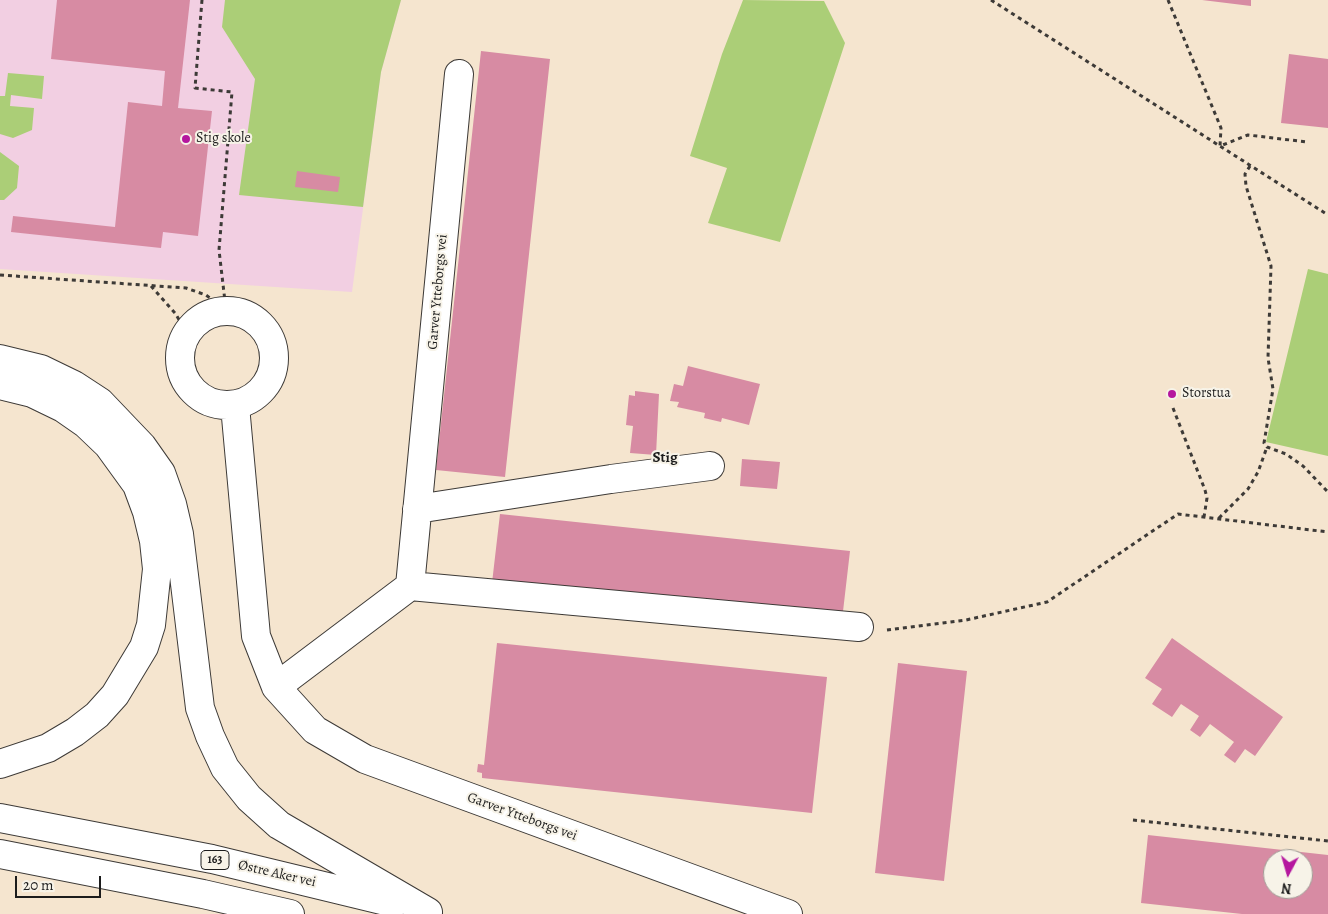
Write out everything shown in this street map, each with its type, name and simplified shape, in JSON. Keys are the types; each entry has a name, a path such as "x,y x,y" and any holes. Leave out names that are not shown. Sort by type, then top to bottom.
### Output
{"main road":[{"name":"Garver Ytteborgs vei","path":"410,586 459,74"},
{"path":"226,310 243,313 254,319 266,330 274,352 274,369 267,384 258,394 235,406 218,405 197,396 186,384 180,368 179,358 182,342 193,324 207,314 226,310"},
{"path":"0,359 41,369 74,385 100,402 127,428 161,473 172,504 179,534 200,708 210,736 226,768 249,798 279,825 431,913"},
{"path":"0,385 32,392 63,408 86,424 108,444 136,485 147,512 154,541 157,569 152,616 144,647 116,695 97,715 75,732 48,748 0,764"},
{"name":"Garver Ytteborgs vei","path":"235,406 256,636 276,687 315,730 365,759 788,914"},
{"path":"417,510 611,479 710,466"},
{"path":"276,687 410,586 859,628"},
{"name":"Østre Aker vei","path":"0,818 212,859 431,913"},
{"path":"0,854 204,894 290,914"}],"path":[{"path":"202,0 195,88 232,92 220,250 226,310"},
{"path":"992,0 1328,215"},
{"path":"1168,0 1221,128 1220,146"},
{"path":"1220,146 1248,135 1307,142"},
{"path":"1250,166 1245,174 1246,186 1271,266 1268,358 1273,390 1264,434 1264,443 1267,447 1286,454 1302,466 1328,492"},
{"path":"0,275 186,288 206,295 226,310"},
{"path":"150,286 175,313 188,333"},
{"path":"1173,408 1205,490 1207,498 1204,517"},
{"path":"1219,519 1248,489 1258,472 1267,447"},
{"path":"859,628 888,630 966,620 1047,602 1178,514 1328,532"},
{"path":"1133,820 1328,841"}],"shaded area":[{"name":"Stig skole","path":"0,0 401,0 381,72 352,292 0,269"}],"green space":[{"path":"225,0 401,0 381,72 363,207 239,195 255,79 222,27"},
{"path":"743,0 824,1 845,43 780,242 708,223 727,168 690,156 722,54"},
{"path":"8,73 44,76 42,99 11,95 10,106 34,108 32,130 13,138 0,134 0,96 5,96"},
{"path":"0,152 19,166 17,188 4,200 0,200"},
{"path":"1308,269 1328,274 1328,456 1266,442"}],"building":[{"path":"57,0 190,0 178,108 212,111 198,236 163,232 161,248 11,232 13,216 115,227 128,102 162,106 165,71 51,59"},
{"path":"1202,0 1251,0 1251,6"},
{"path":"481,51 550,59 505,477 436,470"},
{"path":"1289,54 1328,59 1328,128 1281,123"},
{"path":"297,171 340,177 338,192 295,187"},
{"path":"688,366 760,384 749,425 722,418 721,422 704,418 705,413 677,407 679,402 670,401 674,384 683,386"},
{"path":"635,391 659,394 656,455 630,453 633,426 626,425 629,395 635,396"},
{"path":"742,459 780,462 777,489 740,486"},
{"path":"500,514 850,551 842,620 492,583"},
{"path":"1172,638 1283,717 1255,756 1245,749 1235,763 1224,755 1234,742 1210,724 1200,737 1190,730 1199,716 1181,704 1172,717 1152,704 1162,689 1145,678"},
{"path":"497,643 827,677 812,813 482,778 482,773 477,772 478,764 484,765"},
{"path":"898,663 967,671 944,881 875,873"},
{"path":"1148,835 1274,849 1263,849 1263,899 1313,899 1313,853 1328,855 1328,914 1242,914 1141,903"}],"place":[{"name":"Stig skole","path":"186,139"},
{"name":"Storstua","path":"1172,394"}],"district":[{"name":"Stig","path":"665,458"}]}
